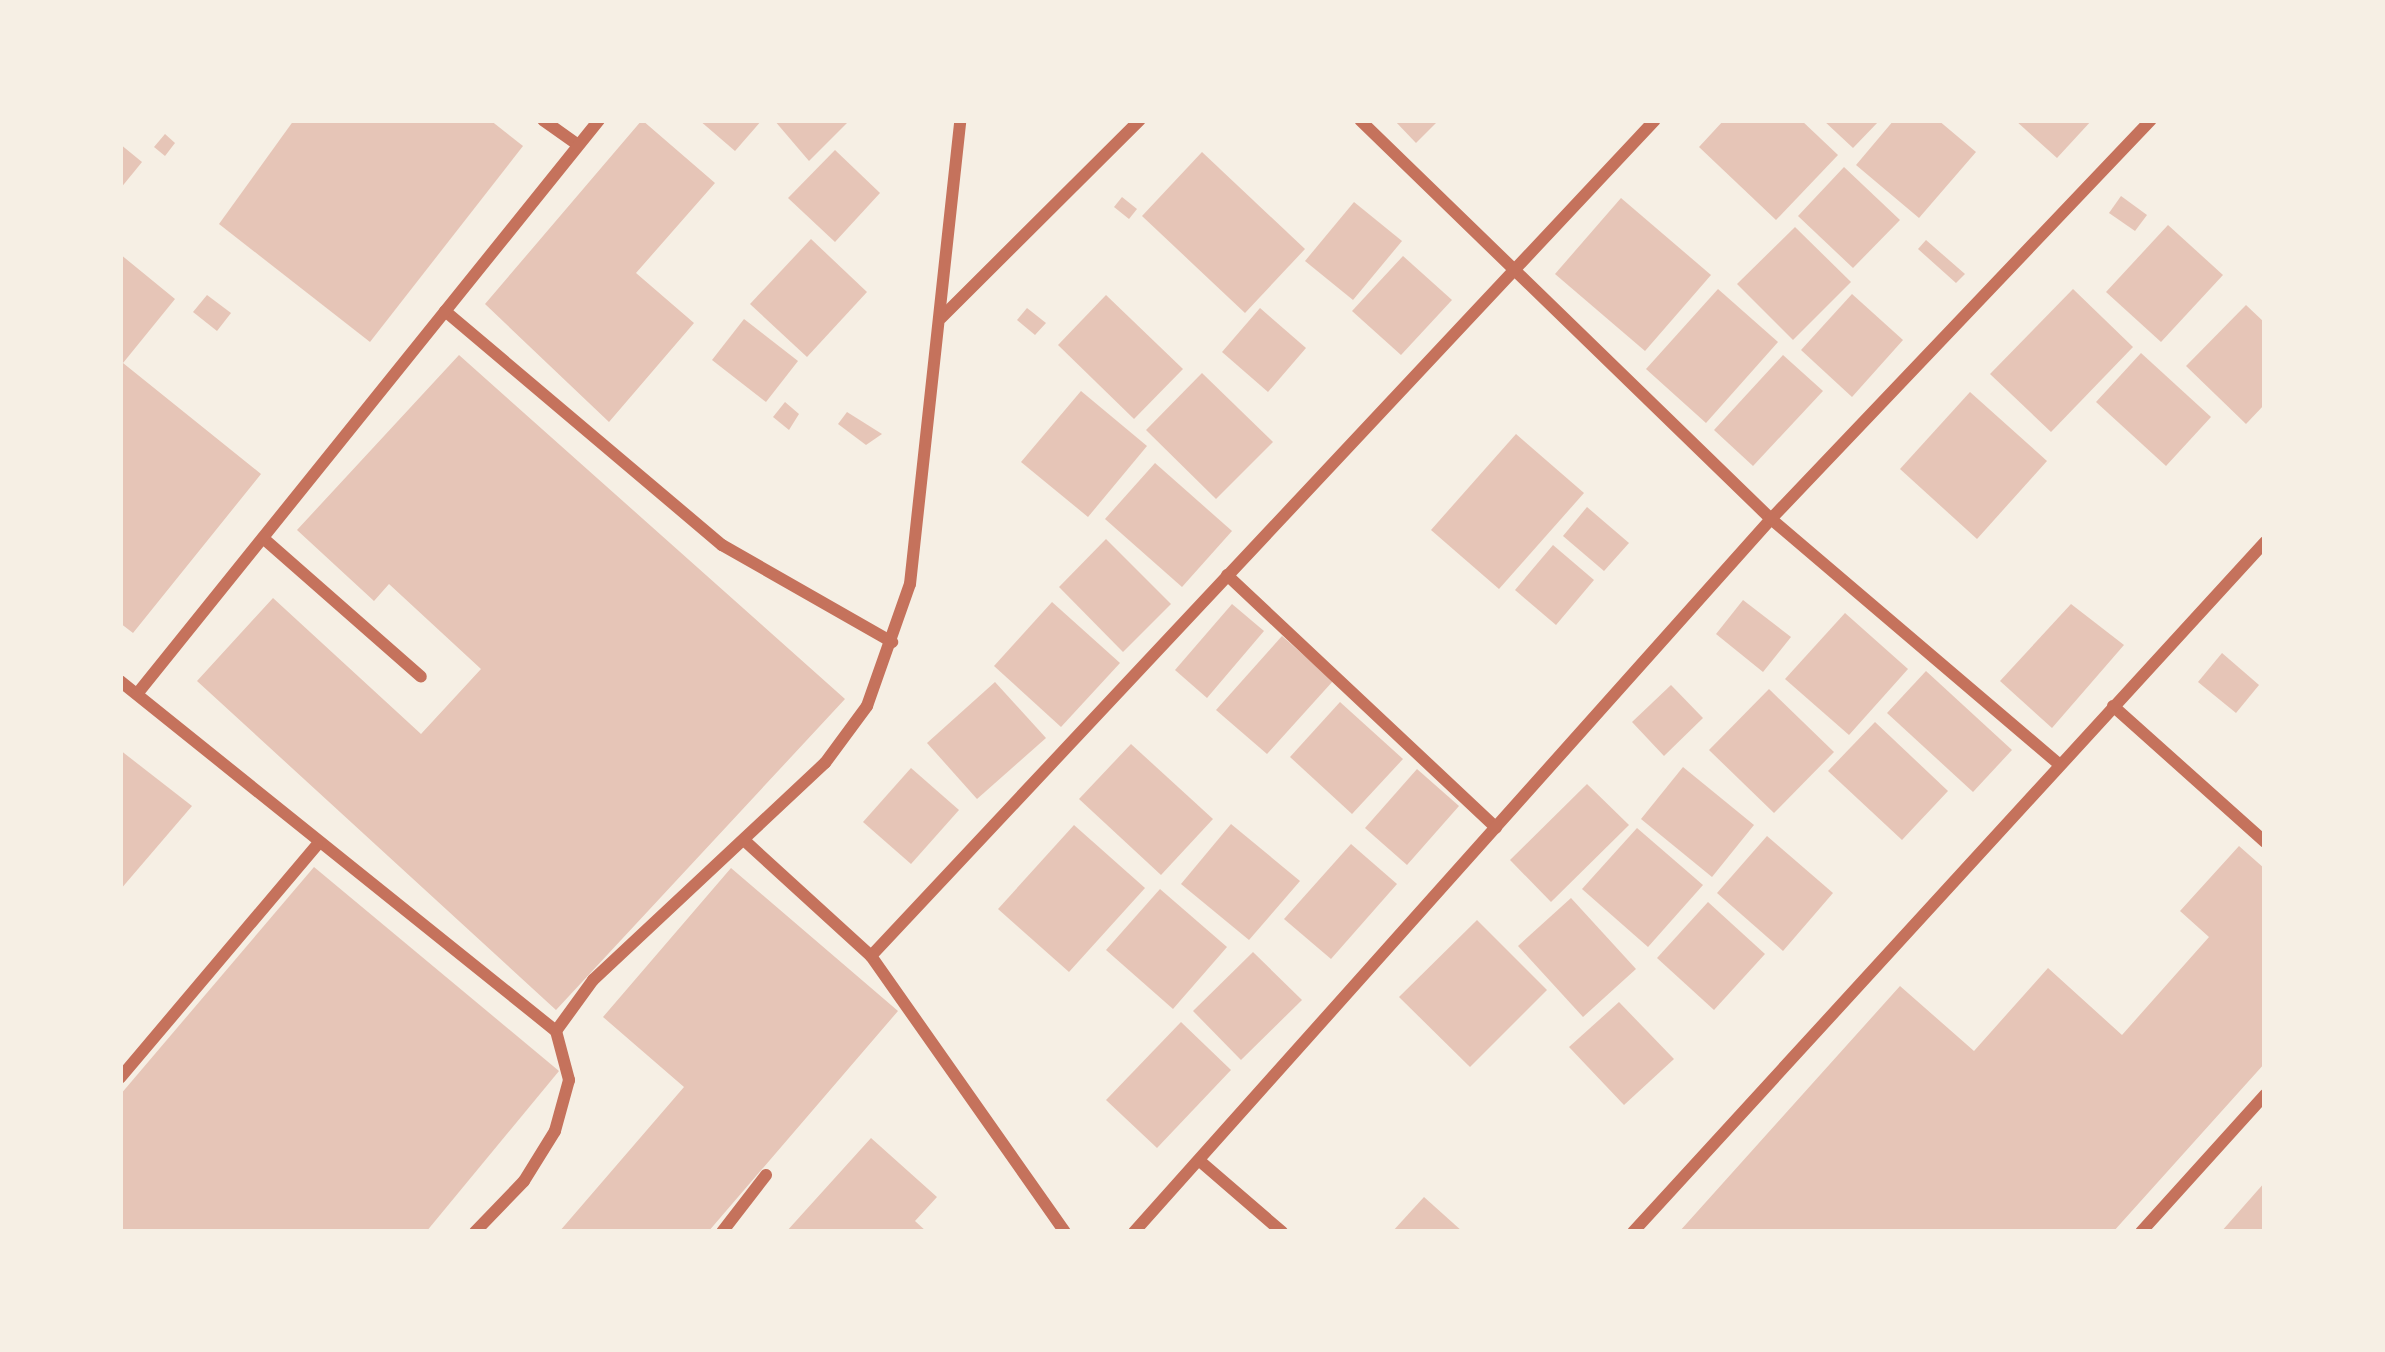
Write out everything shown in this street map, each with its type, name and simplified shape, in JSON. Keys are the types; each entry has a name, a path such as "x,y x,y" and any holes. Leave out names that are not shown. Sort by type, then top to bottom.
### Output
{"street":[{"path":"543,120 578,145"},
{"path":"136,694 599,120"},
{"path":"556,1031 593,980 825,763 867,706 910,584 960,120"},
{"path":"939,320 1140,120"},
{"path":"1360,120 1771,519 2059,764"},
{"path":"872,956 1517,273 1655,120"},
{"path":"1134,1232 1771,519 2151,120"},
{"path":"445,310 722,545 892,642"},
{"path":"263,538 421,677"},
{"path":"1633,1232 2265,542"},
{"path":"1227,575 1496,828"},
{"path":"120,681 316,845 556,1031 569,1080 555,1131 524,1181 475,1232"},
{"path":"2113,706 2265,842"},
{"path":"745,841 872,956 1065,1232"},
{"path":"120,1078 316,845"},
{"path":"2141,1232 2265,1095"},
{"path":"1201,1162 1282,1232"},
{"path":"722,1232 766,1175"}],"building":[{"path":"294,120 490,120 523,146 370,342 219,224"},
{"path":"642,120 715,183 636,273 694,323 609,422 485,304"},
{"path":"699,120 762,120 735,151"},
{"path":"774,120 850,120 809,161"},
{"path":"1394,120 1439,120 1416,143"},
{"path":"1724,120 1801,120 1838,155 1776,220 1699,147"},
{"path":"1823,120 1880,120 1853,148"},
{"path":"1894,120 1938,120 1976,152 1919,218 1856,165"},
{"path":"2015,120 2092,120 2057,158"},
{"path":"165,134 175,143 165,156 154,147"},
{"path":"120,144 142,162 120,189"},
{"path":"835,150 880,193 835,242 788,198"},
{"path":"1202,152 1305,249 1245,313 1142,216"},
{"path":"1844,167 1900,220 1853,268 1798,216"},
{"path":"2121,196 2147,215 2135,231 2109,213"},
{"path":"1122,197 1137,209 1129,219 1114,207"},
{"path":"1621,198 1711,275 1645,351 1555,274"},
{"path":"1354,202 1402,241 1353,300 1305,261"},
{"path":"2168,225 2223,275 2161,342 2106,292"},
{"path":"1795,227 1851,282 1793,340 1737,284"},
{"path":"811,239 867,292 807,357 750,304"},
{"path":"1926,240 1965,274 1956,283 1918,249"},
{"path":"120,254 175,299 123,363 261,474 133,633 120,623"},
{"path":"1403,256 1452,300 1401,355 1352,311"},
{"path":"1718,289 1778,342 1706,423 1646,369"},
{"path":"2073,289 2133,347 2051,432 1990,374"},
{"path":"1852,294 1903,340 1852,397 1801,350"},
{"path":"207,295 231,313 217,331 193,312"},
{"path":"1106,295 1183,369 1134,419 1058,345"},
{"path":"2246,305 2265,323 2265,404 2246,424 2186,366"},
{"path":"1027,308 1046,323 1035,335 1017,320"},
{"path":"1260,308 1306,348 1268,392 1222,352"},
{"path":"744,319 798,361 766,402 712,360"},
{"path":"2141,353 2211,417 2166,466 2096,402"},
{"path":"459,355 845,699 556,1010 197,681 273,598 421,734 481,669 389,584 374,601 297,530"},
{"path":"1783,355 1823,391 1753,466 1714,430"},
{"path":"1202,373 1273,442 1216,499 1146,430"},
{"path":"1081,391 1147,446 1088,517 1021,462"},
{"path":"1970,392 2047,461 1977,539 1900,469"},
{"path":"785,402 799,414 789,430 773,417"},
{"path":"847,412 882,434 866,445 838,424"},
{"path":"1516,434 1584,493 1499,589 1431,530"},
{"path":"1155,463 1232,531 1182,587 1105,519"},
{"path":"1587,507 1629,543 1604,571 1563,536"},
{"path":"1106,539 1171,604 1123,652 1059,587"},
{"path":"1553,545 1594,580 1556,625 1515,590"},
{"path":"1743,600 1791,637 1763,672 1716,634"},
{"path":"1052,602 1120,663 1061,727 994,666"},
{"path":"1232,604 1264,631 1207,698 1175,670"},
{"path":"2071,604 2124,645 2052,728 2000,681"},
{"path":"1845,613 1908,669 1849,735 1785,679"},
{"path":"1282,636 1333,681 1267,754 1216,710"},
{"path":"2222,653 2259,685 2236,713 2198,682"},
{"path":"1926,671 2012,750 1973,792 1887,713"},
{"path":"995,682 1046,738 977,799 927,743"},
{"path":"1671,685 1703,718 1664,756 1632,722"},
{"path":"1769,689 1834,752 1774,813 1709,750"},
{"path":"1340,702 1403,759 1352,814 1290,757"},
{"path":"1875,722 1948,791 1902,840 1828,771"},
{"path":"1131,744 1213,819 1161,875 1079,799"},
{"path":"120,750 192,806 120,890"},
{"path":"1683,767 1754,825 1712,877 1641,819"},
{"path":"911,768 959,810 911,864 863,822"},
{"path":"1417,769 1459,806 1407,865 1365,828"},
{"path":"1587,784 1629,825 1551,902 1510,860"},
{"path":"1231,824 1300,881 1249,940 1181,884"},
{"path":"1074,825 1145,888 1069,972 998,909"},
{"path":"1637,828 1703,885 1648,947 1582,889"},
{"path":"1767,836 1833,893 1783,951 1717,893"},
{"path":"1351,844 1397,884 1331,959 1284,919"},
{"path":"2239,846 2265,869 2265,1063 2113,1232 1679,1232 1900,986 1974,1051 2048,968 2122,1035 2209,937 2180,911"},
{"path":"314,867 559,1071 426,1232 120,1232 120,1095"},
{"path":"731,868 898,1011 708,1232 559,1232 684,1087 603,1017"},
{"path":"1160,889 1227,947 1173,1009 1106,950"},
{"path":"1571,898 1636,969 1583,1017 1518,946"},
{"path":"1708,902 1765,954 1714,1010 1657,958"},
{"path":"1477,920 1547,990 1470,1067 1399,997"},
{"path":"1253,952 1302,1000 1241,1060 1193,1011"},
{"path":"1619,1002 1674,1059 1624,1105 1569,1047"},
{"path":"1181,1022 1231,1070 1157,1148 1106,1100"},
{"path":"871,1138 937,1197 915,1221 927,1232 786,1232"},
{"path":"2265,1182 2265,1232 2221,1232"},
{"path":"1424,1197 1463,1232 1392,1232"}]}
